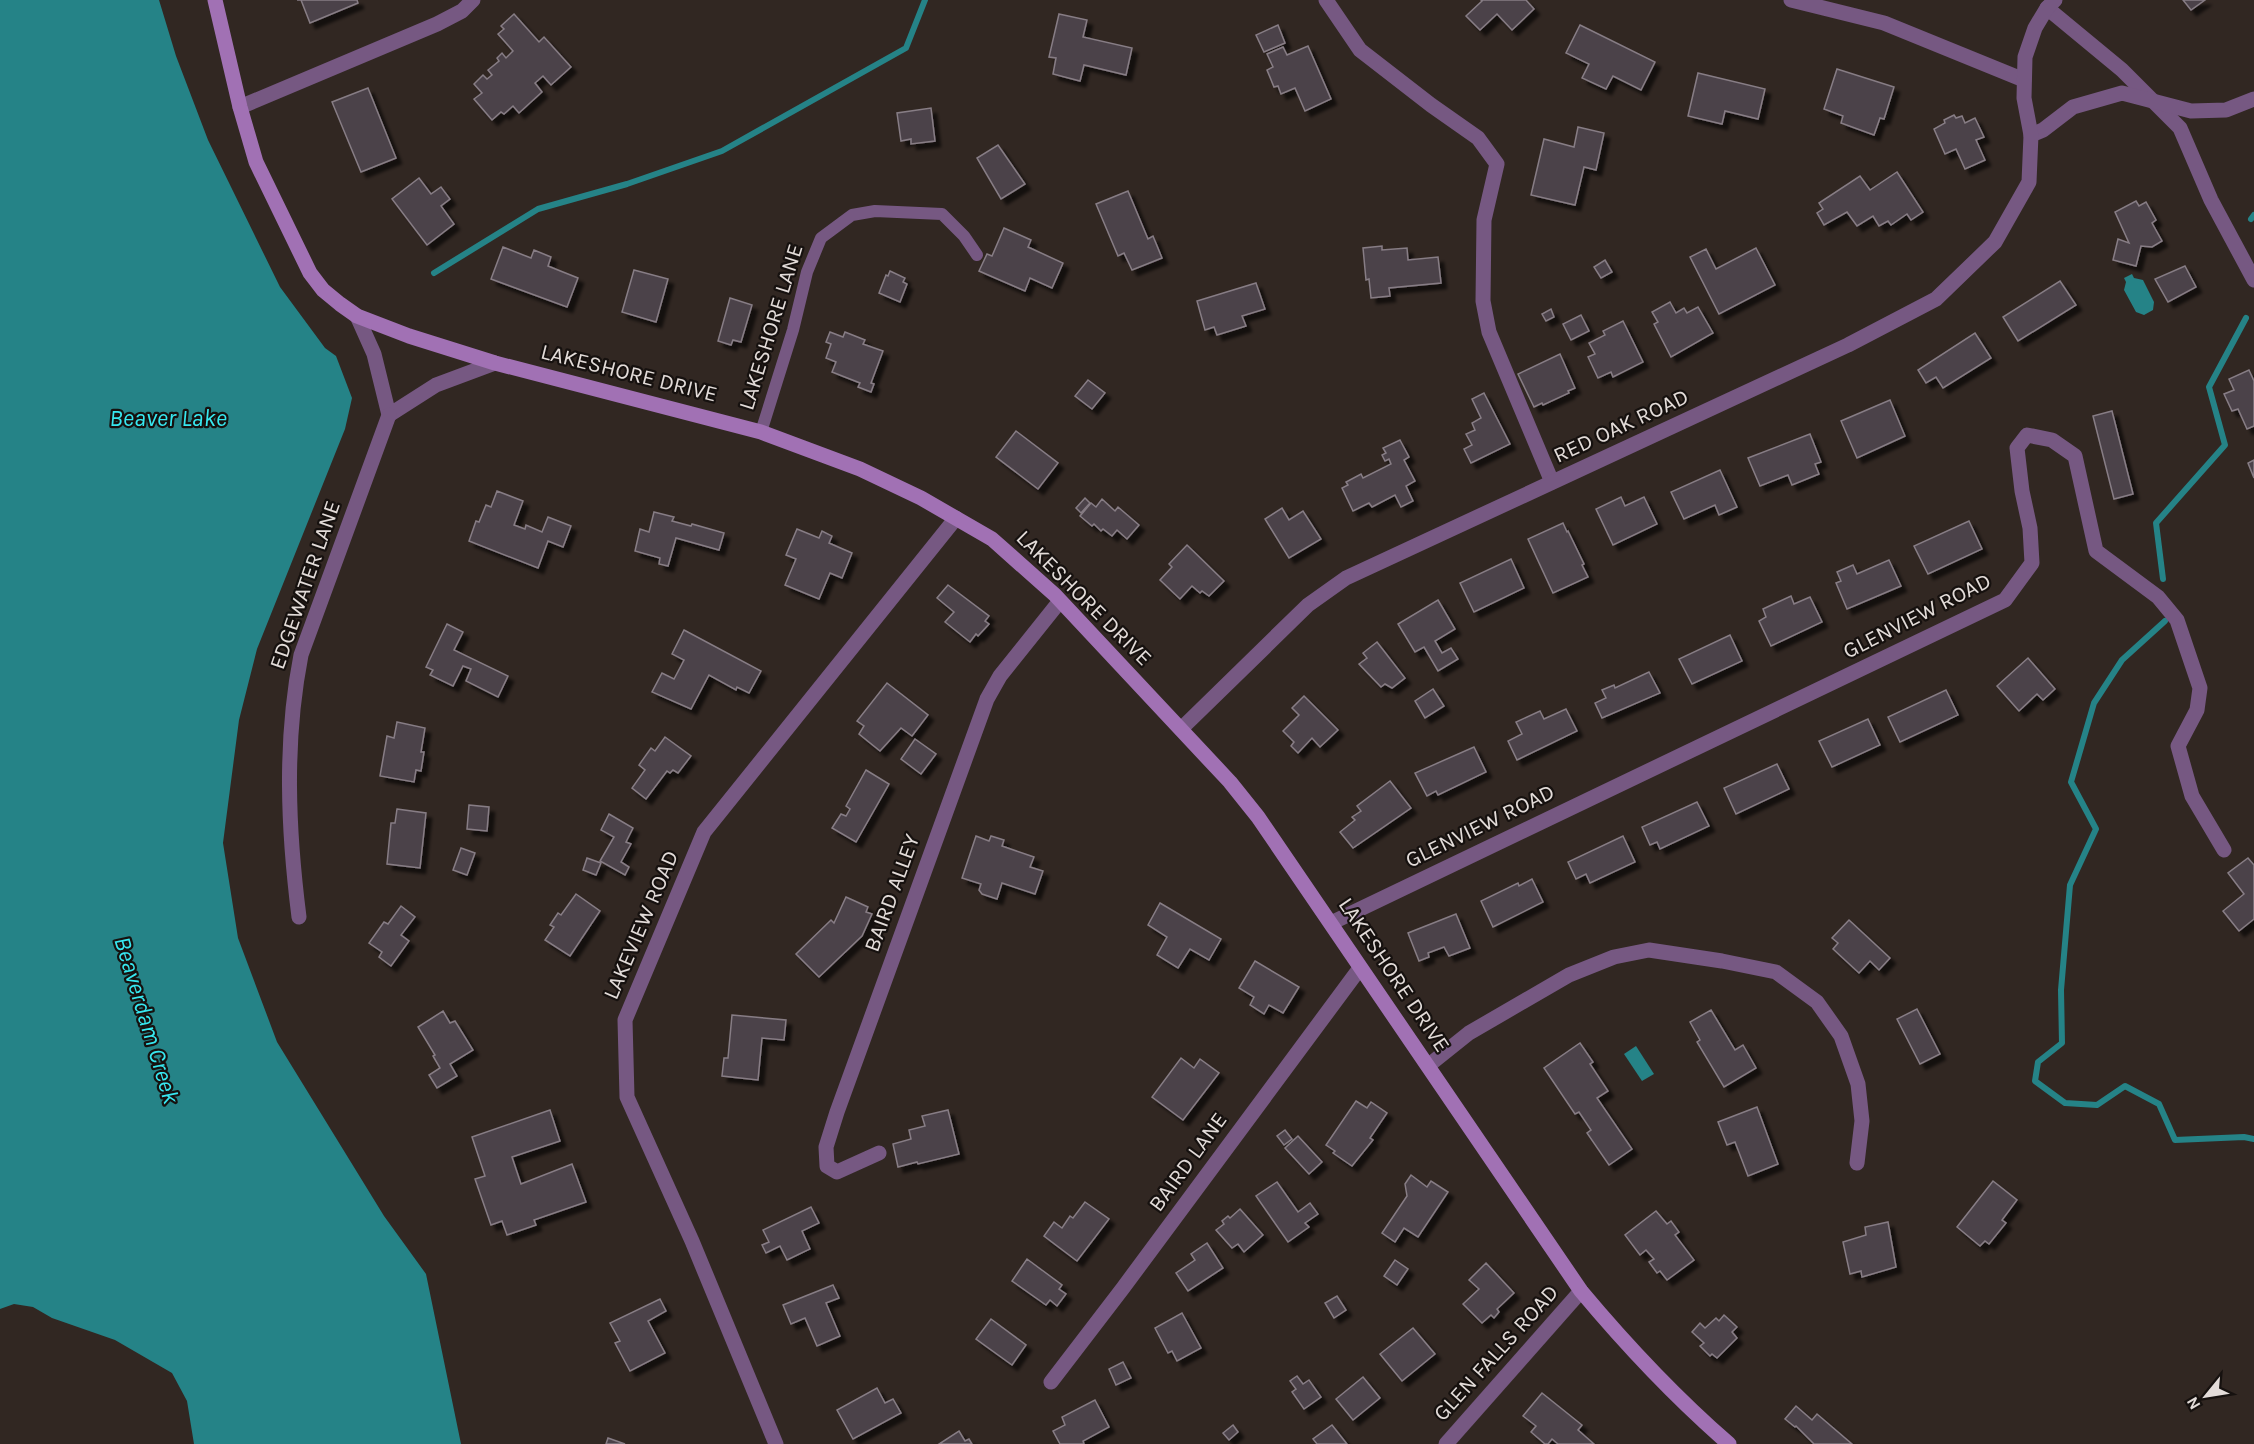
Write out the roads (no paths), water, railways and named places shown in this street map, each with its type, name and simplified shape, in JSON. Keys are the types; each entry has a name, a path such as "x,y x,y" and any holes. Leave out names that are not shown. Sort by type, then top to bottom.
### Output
{"street":[{"name":"LAKESHORE DRIVE","path":"215,0 240,107 256,162 310,273 323,290 357,316 409,336 495,363 761,432 860,469 921,498 992,539 1060,601 1181,729 1258,817 1581,1291 1628,1346 1693,1412 1729,1444"},
{"path":"240,107 437,24 462,11 473,0"},
{"path":"1326,0 1360,50 1478,138 1497,164 1484,220 1483,301 1490,332 1552,482"},
{"path":"1791,0 1813,3 1884,23 2024,80"},
{"path":"2051,4 2180,128 2211,200 2254,280"},
{"name":"RED OAK ROAD","path":"1181,729 1308,605 1346,579 1848,345 1936,299 1995,242 2029,182 2031,135 2024,98 2025,57 2035,28 2051,4"},
{"path":"2031,135 2073,107 2122,93 2191,111 2226,110 2254,99"},
{"path":"357,316 374,354 389,415 436,385 495,363"},
{"name":"EDGEWATER LANE","path":"299,917 291,853 289,757 293,693 301,655 389,415"},
{"name":"GLENVIEW ROAD","path":"1331,924 2006,600 2032,563 2030,528 2022,491 2017,448 2027,435 2052,440 2075,456 2096,551 2158,597 2178,620 2200,688 2197,710 2178,746 2192,796 2224,850"},
{"name":"LAKEVIEW ROAD","path":"776,1444 692,1242 627,1097 625,1020 704,832 956,518"},
{"name":"BAIRD ALLEY","path":"879,1153 837,1172 827,1166 826,1147 837,1112 987,699 1000,676 1060,601"},
{"path":"1428,1065 1479,1027 1569,975 1614,957 1649,950 1776,972 1817,1002 1841,1036 1858,1084 1862,1121 1857,1163"},
{"name":"BAIRD LANE","path":"1051,1382 1360,968"},
{"name":"GLEN FALLS ROAD","path":"1446,1444 1581,1291"}],"lane":[{"name":"LAKESHORE LANE","path":"761,432 793,330 807,272 821,238 852,215 875,210 942,213 964,236 977,255"}],"water":[{"name":"Beaver Lake","path":"0,0 159,0 176,56 208,140 280,287 325,348 336,356 352,398 345,429 257,649 239,720 223,843 238,938 277,1042 384,1216 426,1274 461,1444 194,1444 187,1401 172,1373 115,1340 52,1318 33,1307 14,1304 0,1309"},
{"path":"2132,274 2134,278 2143,280 2154,302 2153,310 2144,315 2136,312 2124,290 2126,282 2124,278"},
{"path":"1636,1046 1654,1074 1642,1081 1624,1054"}],"waterway":[{"path":"434,273 538,209 627,184 722,151 906,48 925,0"},
{"path":"2251,219 2254,215"},
{"path":"2163,579 2156,523 2225,445 2209,387 2246,318"},
{"path":"2165,621 2122,660 2094,703 2071,782 2096,829 2070,885 2061,990 2062,1043 2038,1062 2035,1081 2065,1103 2097,1105 2125,1086 2159,1104 2175,1140 2244,1137 2254,1139"}],"water label":[{"name":"Beaverdam Creek","path":"147,1020"}]}
